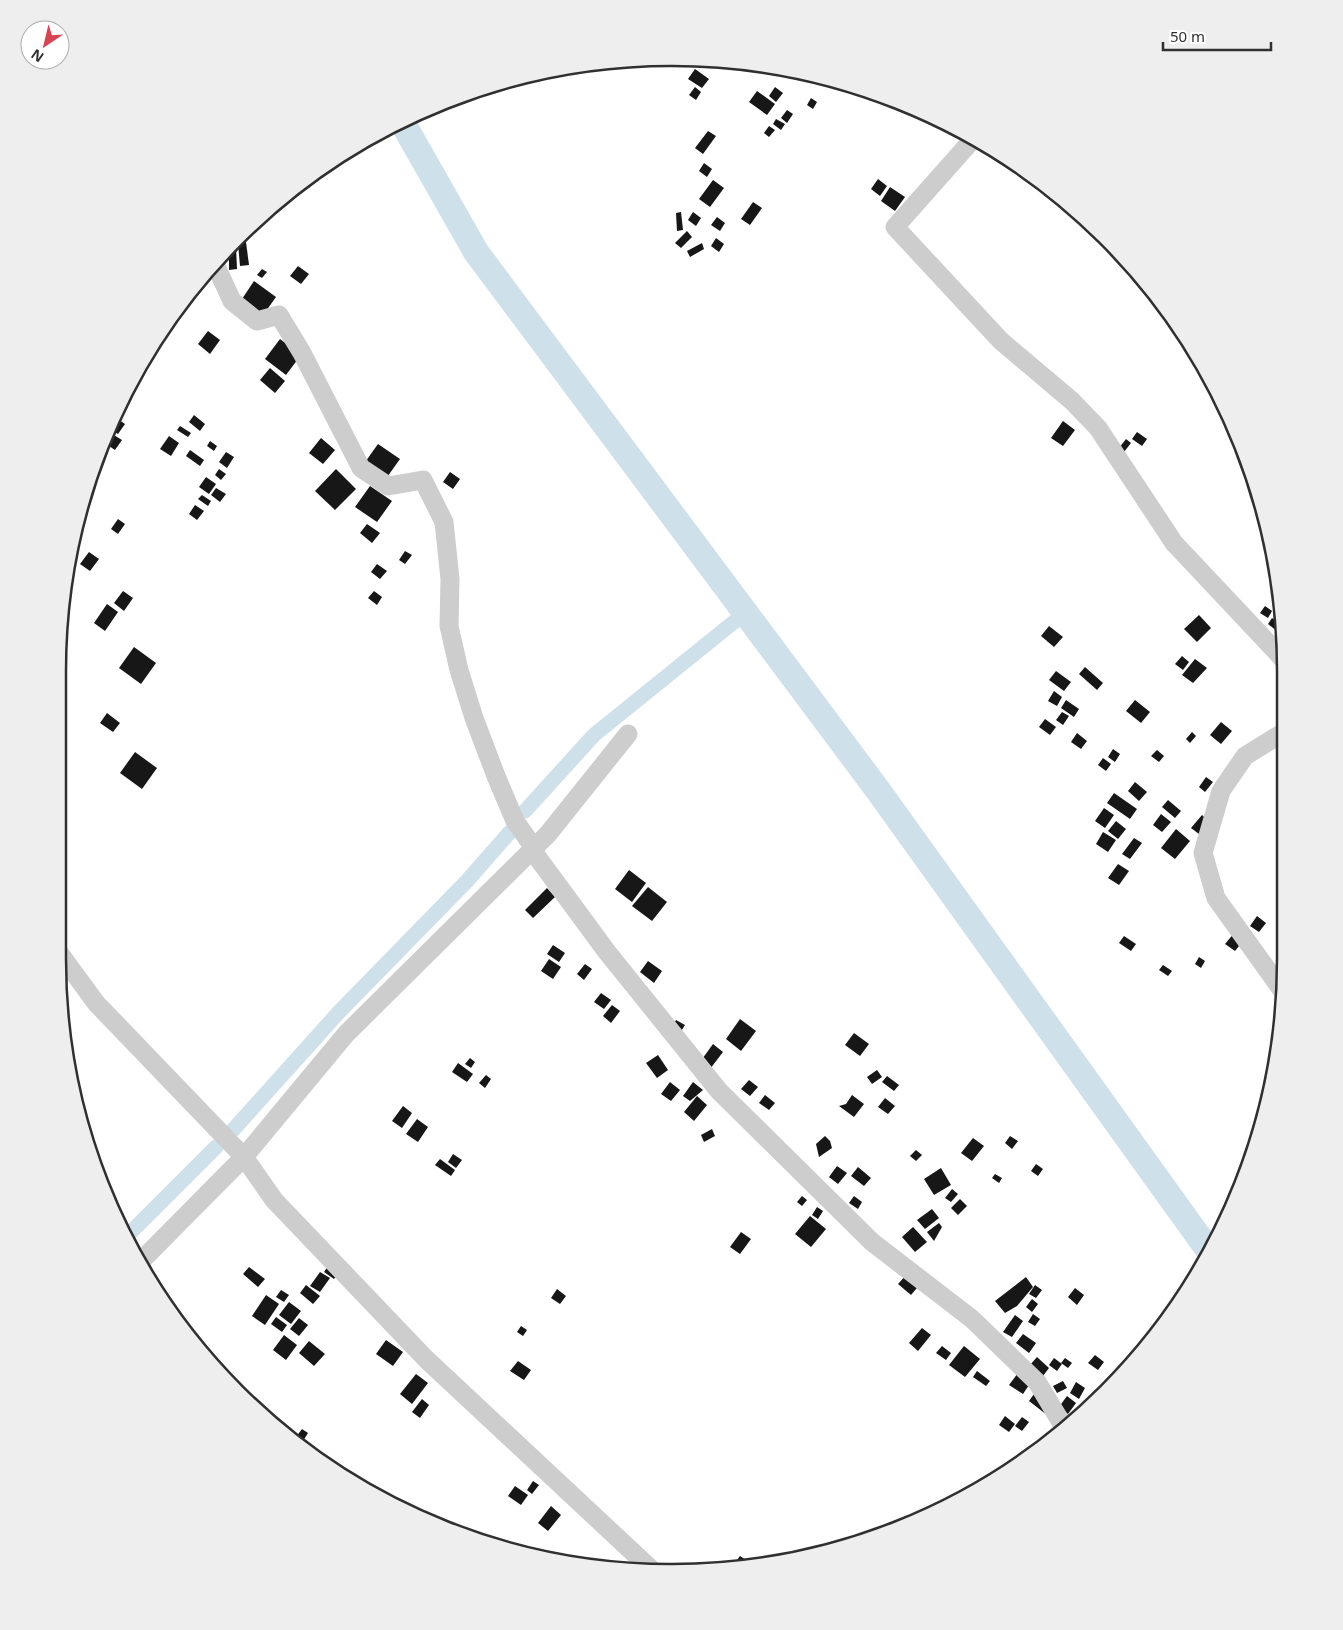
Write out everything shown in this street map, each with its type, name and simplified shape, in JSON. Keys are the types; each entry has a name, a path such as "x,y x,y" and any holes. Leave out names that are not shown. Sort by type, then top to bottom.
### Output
{"street":[{"path":"969,144 895,227 1001,341 1072,401 1098,428 1174,543 1276,651"},
{"path":"218,270 232,300 257,321 279,315 302,353 361,468 388,486 424,480 444,522 450,579 449,626 459,670 474,718 512,812 533,849 607,952 720,1092 872,1242 972,1319 1037,1382 1061,1422"},
{"path":"145,1257 244,1157 346,1034 548,834 628,734"},
{"path":"1276,982 1216,898 1203,853 1222,791 1245,756 1277,736"},
{"path":"66,962 96,1003 244,1157 274,1200 426,1359 644,1563"}],"building":[{"path":"695,69 709,79 702,88 688,79"},
{"path":"695,87 701,92 696,100 689,95"},
{"path":"775,87 783,93 776,102 769,96"},
{"path":"757,91 775,104 767,115 749,102"},
{"path":"811,98 817,102 813,109 807,105"},
{"path":"787,110 793,114 787,123 781,118"},
{"path":"776,119 785,124 781,130 773,124"},
{"path":"769,126 775,130 769,137 764,133"},
{"path":"708,131 716,136 703,154 695,148"},
{"path":"704,163 712,169 707,177 699,171"},
{"path":"878,179 887,186 880,196 871,189"},
{"path":"713,180 724,188 710,207 699,199"},
{"path":"890,187 905,197 895,211 881,201"},
{"path":"753,202 762,208 750,225 741,219"},
{"path":"681,212 683,230 677,231 676,213"},
{"path":"693,212 701,218 696,226 688,220"},
{"path":"717,217 725,223 720,231 711,225"},
{"path":"687,231 692,237 681,248 675,243"},
{"path":"716,238 724,244 719,252 711,246"},
{"path":"246,242 249,265 240,266 239,249"},
{"path":"702,243 704,249 690,257 687,251"},
{"path":"236,252 237,269 229,270 229,259"},
{"path":"298,266 309,274 301,284 290,276"},
{"path":"262,269 267,272 262,278 257,275"},
{"path":"254,281 276,297 261,318 240,302"},
{"path":"208,331 220,340 210,354 198,344"},
{"path":"280,339 301,355 286,375 265,359"},
{"path":"270,368 285,381 275,393 260,380"},
{"path":"194,415 205,424 200,431 189,422"},
{"path":"121,421 125,424 118,434 116,432"},
{"path":"1063,421 1075,430 1063,446 1051,438"},
{"path":"180,426 191,433 188,437 177,430"},
{"path":"1137,432 1147,439 1142,446 1132,439"},
{"path":"114,435 122,440 115,450 110,446"},
{"path":"169,436 179,443 171,456 160,449"},
{"path":"321,438 335,450 323,464 309,453"},
{"path":"1126,439 1131,443 1124,452 1119,448"},
{"path":"210,441 217,446 214,451 207,446"},
{"path":"378,444 400,459 385,480 363,465"},
{"path":"190,450 204,460 200,466 186,456"},
{"path":"226,452 234,457 227,468 219,462"},
{"path":"219,469 226,474 221,480 215,475"},
{"path":"336,469 356,489 335,510 315,491"},
{"path":"450,472 460,479 453,489 443,482"},
{"path":"206,477 216,484 209,494 199,487"},
{"path":"370,486 392,501 377,522 355,507"},
{"path":"216,488 226,494 220,502 211,495"},
{"path":"202,495 211,501 208,506 198,499"},
{"path":"195,505 204,511 197,520 189,514"},
{"path":"118,519 125,524 118,534 111,529"},
{"path":"367,524 380,533 372,543 360,533"},
{"path":"405,551 412,555 405,564 399,560"},
{"path":"89,552 99,559 90,571 80,564"},
{"path":"377,564 387,571 380,579 371,572"},
{"path":"123,591 133,598 124,611 114,603"},
{"path":"374,591 382,597 377,605 368,598"},
{"path":"107,604 118,612 105,631 94,623"},
{"path":"1265,606 1272,611 1268,618 1260,613"},
{"path":"1199,615 1211,628 1197,642 1184,629"},
{"path":"1272,618 1274,619 1275,629 1268,624"},
{"path":"1049,626 1063,637 1054,647 1041,636"},
{"path":"134,647 156,663 141,684 119,668"},
{"path":"1182,656 1189,662 1183,670 1175,664"},
{"path":"1195,659 1207,668 1193,683 1182,675"},
{"path":"1085,667 1103,683 1097,690 1079,674"},
{"path":"1056,671 1071,682 1064,691 1049,680"},
{"path":"1054,691 1062,697 1057,706 1048,701"},
{"path":"1066,700 1079,709 1074,717 1061,708"},
{"path":"1135,700 1150,712 1141,723 1126,711"},
{"path":"1062,712 1069,716 1063,725 1056,720"},
{"path":"107,713 120,723 113,732 100,723"},
{"path":"1045,719 1056,727 1050,735 1039,727"},
{"path":"1221,722 1232,731 1221,744 1210,735"},
{"path":"1192,732 1196,736 1190,743 1186,739"},
{"path":"1077,733 1087,741 1081,749 1071,742"},
{"path":"1113,749 1120,754 1115,762 1108,757"},
{"path":"1157,750 1164,756 1159,762 1151,756"},
{"path":"135,752 157,768 142,789 120,773"},
{"path":"1103,758 1111,764 1106,771 1098,765"},
{"path":"1206,777 1213,782 1205,792 1199,787"},
{"path":"1135,782 1147,792 1139,801 1128,791"},
{"path":"1114,793 1137,809 1130,819 1107,803"},
{"path":"1168,800 1181,811 1175,818 1162,807"},
{"path":"1104,808 1114,815 1105,828 1095,821"},
{"path":"1161,814 1171,822 1162,832 1153,825"},
{"path":"1202,815 1210,822 1199,834 1191,828"},
{"path":"1116,821 1126,829 1118,839 1108,831"},
{"path":"1176,829 1190,841 1175,859 1161,848"},
{"path":"1103,832 1116,840 1108,852 1096,844"},
{"path":"1134,838 1142,843 1130,859 1122,854"},
{"path":"1118,864 1129,871 1119,885 1108,878"},
{"path":"629,870 646,883 632,902 615,889"},
{"path":"648,887 667,902 652,921 632,906"},
{"path":"547,888 555,897 533,918 525,910"},
{"path":"1257,916 1266,923 1259,932 1250,926"},
{"path":"1235,932 1244,940 1235,951 1225,944"},
{"path":"1124,936 1136,944 1131,951 1119,943"},
{"path":"553,945 565,953 559,962 547,954"},
{"path":"1199,957 1205,961 1201,968 1195,964"},
{"path":"549,959 561,967 553,979 541,971"},
{"path":"648,961 662,971 654,983 640,972"},
{"path":"585,964 592,969 584,980 577,974"},
{"path":"1163,965 1172,971 1168,976 1159,970"},
{"path":"601,993 611,1000 604,1009 594,1002"},
{"path":"612,1005 620,1011 611,1023 603,1016"},
{"path":"740,1019 756,1031 741,1051 726,1039"},
{"path":"676,1020 685,1025 680,1033 671,1028"},
{"path":"854,1033 869,1044 860,1056 845,1045"},
{"path":"713,1044 723,1052 710,1069 700,1062"},
{"path":"658,1055 668,1070 657,1078 646,1063"},
{"path":"470,1058 475,1062 471,1068 465,1064"},
{"path":"458,1063 473,1074 467,1082 452,1072"},
{"path":"877,1070 882,1077 872,1084 867,1077"},
{"path":"486,1075 491,1079 485,1088 479,1083"},
{"path":"887,1076 899,1085 894,1091 882,1082"},
{"path":"749,1080 758,1087 750,1096 741,1089"},
{"path":"670,1082 680,1090 671,1101 661,1094"},
{"path":"693,1082 703,1090 690,1101 683,1096"},
{"path":"765,1095 775,1103 769,1110 759,1103"},
{"path":"852,1095 864,1104 854,1117 839,1106 846,1104"},
{"path":"697,1096 707,1105 694,1121 684,1112"},
{"path":"885,1098 895,1106 888,1114 878,1107"},
{"path":"403,1106 412,1113 402,1128 392,1121"},
{"path":"417,1119 428,1127 418,1142 406,1134"},
{"path":"712,1129 715,1136 704,1142 701,1135"},
{"path":"825,1136 830,1141 832,1148 819,1157 816,1144"},
{"path":"1010,1136 1018,1141 1012,1149 1005,1143"},
{"path":"973,1138 984,1146 972,1161 961,1153"},
{"path":"916,1150 922,1155 916,1161 910,1156"},
{"path":"453,1154 462,1160 456,1168 448,1162"},
{"path":"440,1159 455,1170 451,1176 435,1165"},
{"path":"1036,1164 1043,1169 1038,1176 1031,1171"},
{"path":"837,1166 847,1173 838,1184 829,1177"},
{"path":"858,1167 871,1178 864,1186 851,1176"},
{"path":"941,1168 951,1185 934,1195 924,1179"},
{"path":"995,1174 1002,1178 999,1183 992,1178"},
{"path":"952,1189 958,1194 951,1202 945,1198"},
{"path":"802,1196 807,1200 802,1206 797,1202"},
{"path":"854,1196 862,1202 858,1209 849,1203"},
{"path":"960,1199 967,1206 958,1215 951,1208"},
{"path":"817,1207 823,1211 818,1219 812,1215"},
{"path":"932,1209 939,1218 925,1229 917,1220"},
{"path":"810,1216 826,1229 811,1247 795,1234"},
{"path":"939,1223 942,1227 934,1241 927,1232"},
{"path":"913,1227 927,1242 915,1252 902,1237"},
{"path":"741,1232 751,1239 740,1254 730,1247"},
{"path":"915,1265 927,1276 911,1295 898,1284"},
{"path":"328,1266 338,1274 334,1279 324,1272"},
{"path":"249,1267 265,1279 258,1287 243,1274"},
{"path":"320,1272 330,1278 320,1292 310,1286"},
{"path":"1026,1277 1033,1287 1017,1306 1005,1313 995,1301"},
{"path":"306,1285 320,1296 313,1304 300,1293"},
{"path":"1035,1285 1042,1290 1036,1298 1029,1294"},
{"path":"1075,1288 1084,1295 1077,1305 1068,1297"},
{"path":"557,1289 566,1296 560,1304 551,1298"},
{"path":"281,1290 289,1295 284,1302 276,1297"},
{"path":"266,1295 279,1304 265,1325 252,1316"},
{"path":"1032,1299 1038,1304 1032,1312 1026,1307"},
{"path":"289,1302 301,1311 291,1324 279,1315"},
{"path":"1033,1314 1040,1319 1035,1326 1028,1322"},
{"path":"1015,1315 1023,1321 1012,1337 1003,1332"},
{"path":"276,1317 287,1325 282,1332 271,1324"},
{"path":"299,1318 308,1325 299,1336 290,1329"},
{"path":"521,1326 527,1330 523,1336 517,1332"},
{"path":"922,1328 931,1335 918,1351 909,1343"},
{"path":"1023,1334 1036,1343 1029,1353 1016,1343"},
{"path":"284,1335 297,1345 286,1360 273,1350"},
{"path":"386,1340 403,1352 393,1366 376,1354"},
{"path":"309,1341 325,1354 314,1366 299,1353"},
{"path":"942,1346 951,1353 946,1360 936,1353"},
{"path":"964,1346 980,1359 965,1377 949,1365"},
{"path":"1095,1355 1104,1362 1098,1370 1088,1363"},
{"path":"1037,1357 1049,1368 1043,1376 1030,1365"},
{"path":"1054,1358 1062,1364 1057,1371 1049,1365"},
{"path":"1065,1358 1072,1363 1068,1368 1061,1363"},
{"path":"518,1361 531,1370 524,1380 510,1371"},
{"path":"977,1371 990,1381 986,1386 973,1377"},
{"path":"1018,1373 1031,1382 1023,1394 1009,1385"},
{"path":"416,1374 428,1383 412,1404 400,1394"},
{"path":"1063,1381 1067,1388 1057,1393 1053,1386"},
{"path":"1076,1382 1085,1388 1079,1399 1070,1393"},
{"path":"1034,1394 1047,1415 1029,1401"},
{"path":"1067,1396 1076,1403 1068,1414 1059,1407"},
{"path":"422,1399 429,1405 420,1418 412,1412"},
{"path":"1005,1416 1015,1424 1009,1432 999,1425"},
{"path":"1022,1417 1029,1422 1022,1431 1015,1426"},
{"path":"302,1429 308,1433 304,1440 298,1435"},
{"path":"533,1481 539,1485 532,1494 527,1490"},
{"path":"515,1486 528,1495 521,1505 508,1496"},
{"path":"551,1506 561,1515 548,1531 538,1523"},
{"path":"740,1556 745,1559 737,1560"}],"waterway":[{"path":"406,128 476,252 877,789 1204,1245"},
{"path":"525,811 594,735 745,613"},
{"path":"233,1130 339,1012 467,881 510,832"},
{"path":"132,1231 216,1147"}]}
